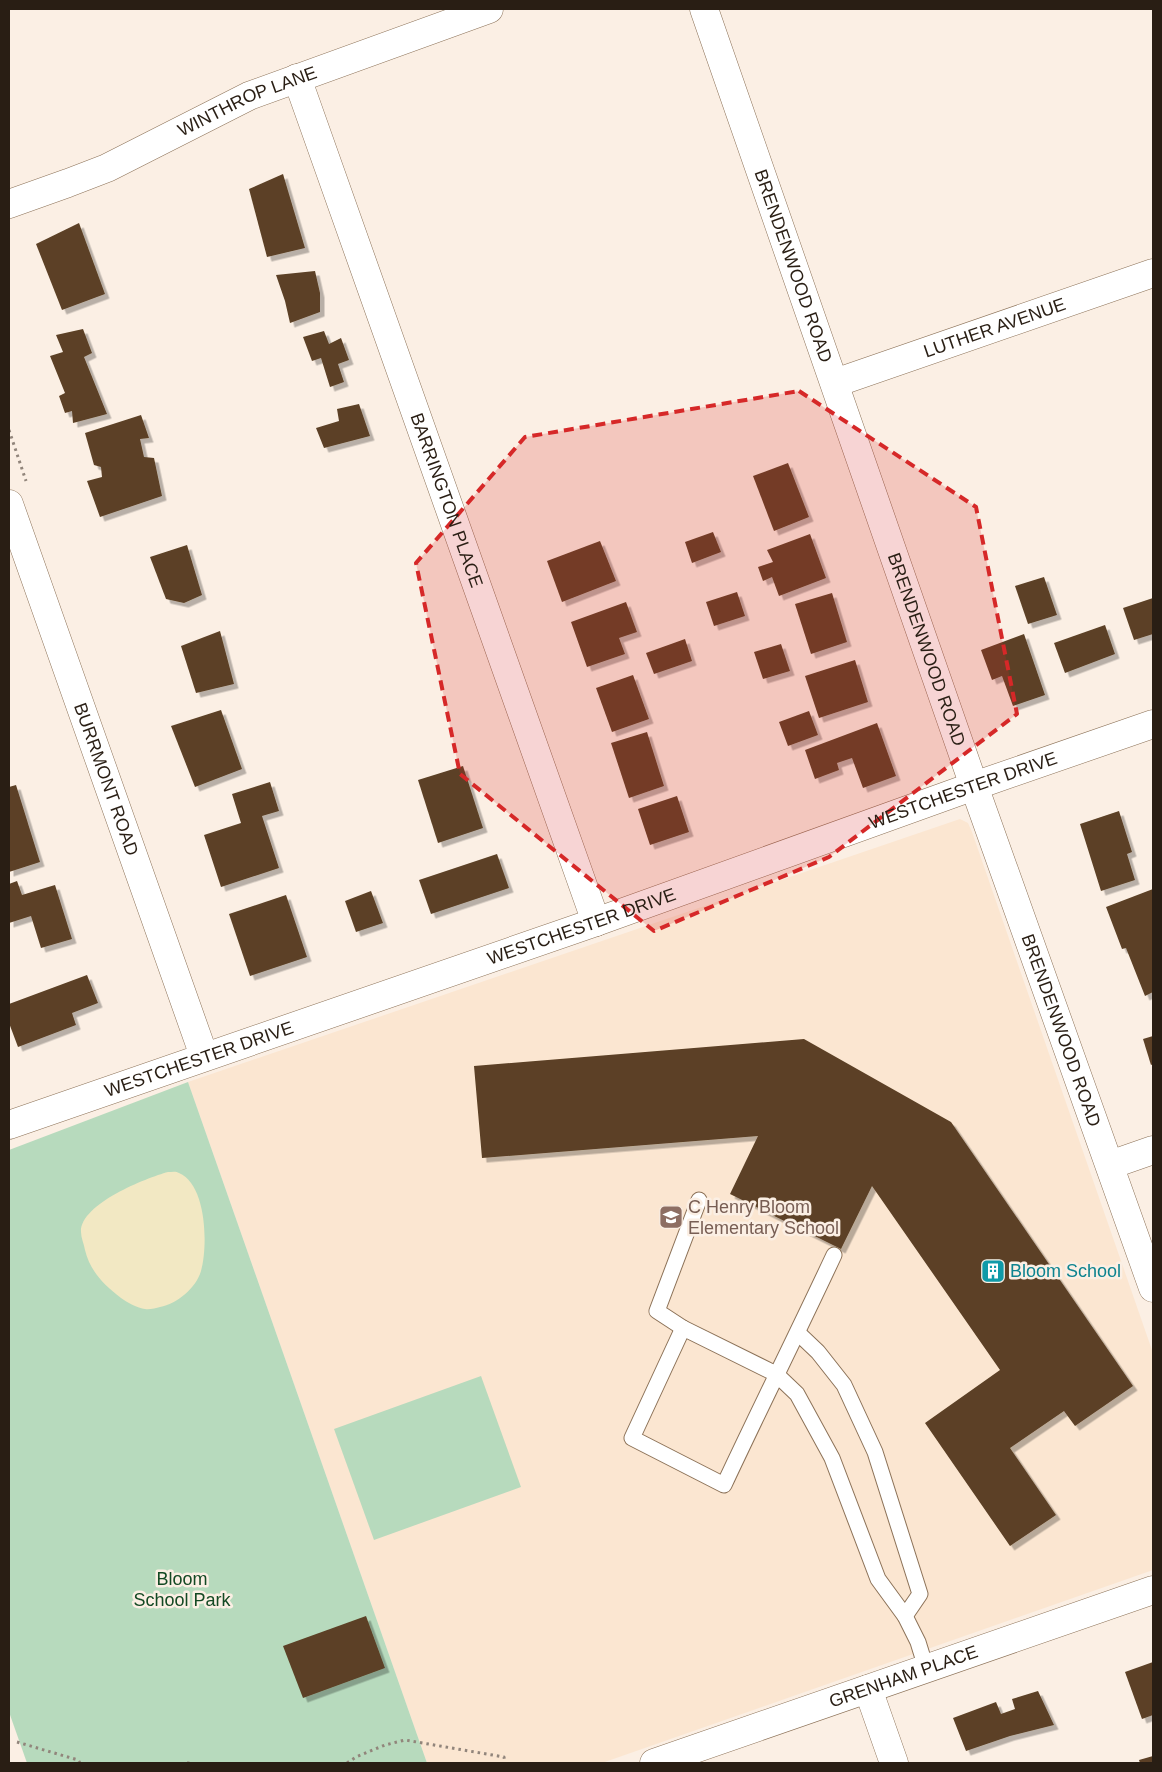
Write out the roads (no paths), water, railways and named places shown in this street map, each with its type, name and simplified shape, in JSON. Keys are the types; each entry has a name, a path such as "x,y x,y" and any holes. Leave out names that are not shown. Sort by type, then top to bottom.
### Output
{"street":[{"name":"WINTHROP LANE","path":"9,204 107,168 249,96 489,9"},
{"name":"BRENDENWOOD ROAD","path":"704,9 974,786 1153,1288"},
{"name":"BARRINGTON PLACE","path":"297,78 596,922"},
{"name":"LUTHER AVENUE","path":"835,383 1153,274"},
{"name":"BURRMONT ROAD","path":"9,504 204,1056"},
{"name":"WESTCHESTER DRIVE","path":"9,1125 596,922 974,786 1153,724"},
{"path":"1110,1165 1153,1150"},
{"name":"GRENHAM PLACE","path":"654,1763 1153,1590"},
{"path":"868,1689 894,1763"}],"lane":[{"path":"700,1200 657,1311 683,1328 776,1374 797,1394 832,1458 878,1580 905,1616 918,1642 926,1668"},
{"path":"683,1328 632,1438 724,1485 834,1255"},
{"path":"798,1333 818,1352 844,1385 875,1452 920,1594 905,1616"}],"place":[{"name":"C Henry Bloom Elementary School","path":"671,1217"},
{"name":"Bloom School","path":"993,1271"}],"park label":[{"name":"Bloom School Park","path":"182,1589"}]}
